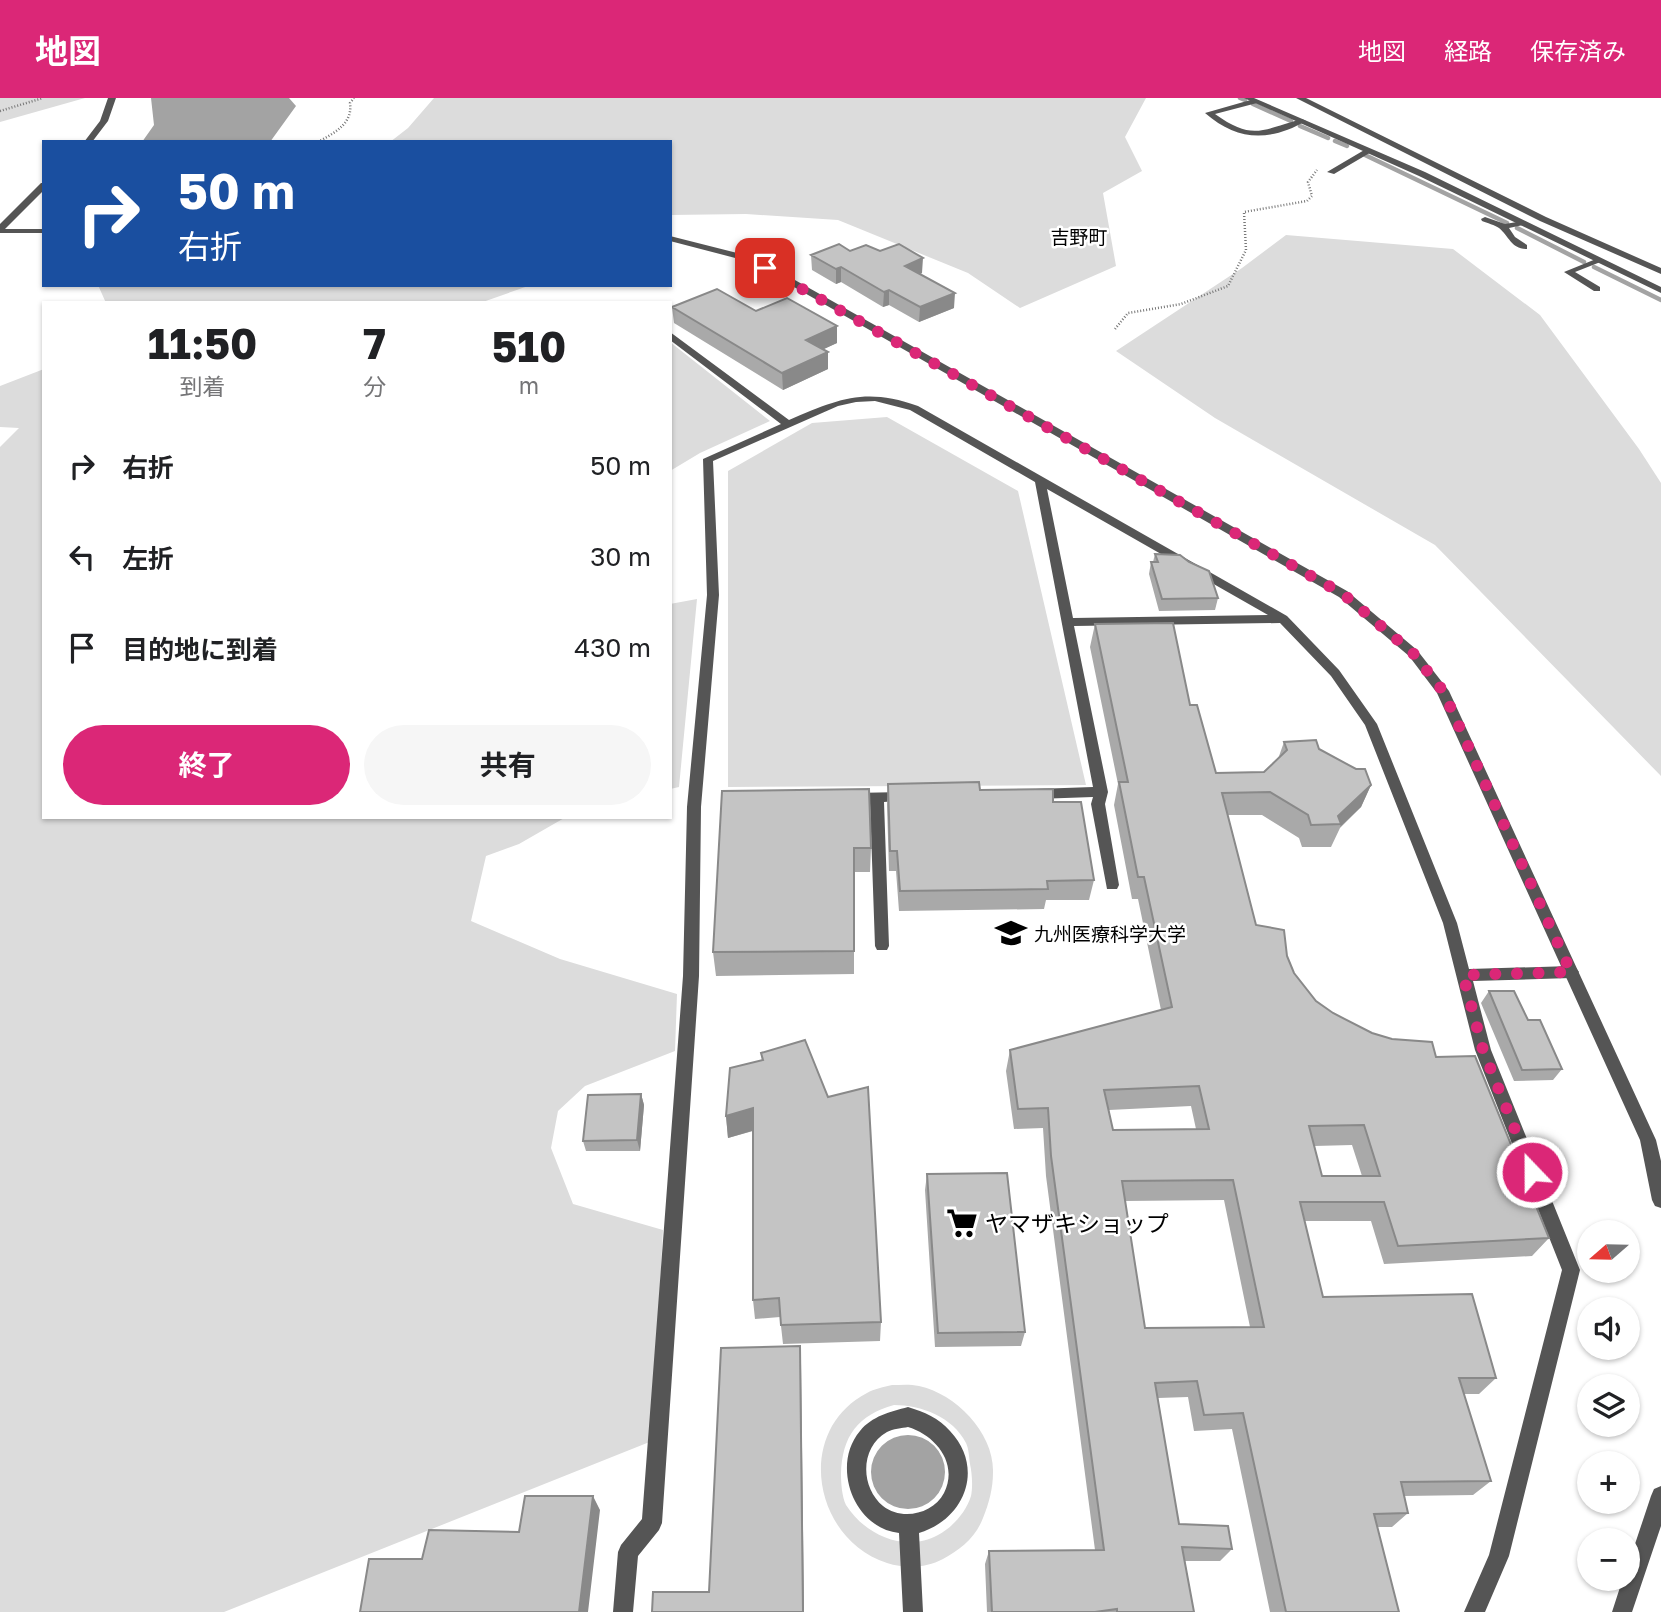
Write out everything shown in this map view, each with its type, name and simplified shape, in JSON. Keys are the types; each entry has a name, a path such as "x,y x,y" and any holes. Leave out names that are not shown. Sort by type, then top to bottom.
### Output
{"street":[{"path":"90,140 104,121 112,98"},
{"path":"1300,98 1530,213 1661,271"},
{"path":"1302,121 1266,131 1239,133 1209,113 1251,99 1302,121 1368,151 1661,290"},
{"path":"1331,172 1368,151"},
{"path":"0,230 42,187"},
{"path":"1485,219 1504,227 1510,237 1524,247"},
{"path":"1504,227 1520,223"},
{"path":"0,230 42,231"},
{"path":"672,239 746,258 771,271 1322,582 1369,614 1413,653 1443,691 1571,972 1647,1140 1661,1200"},
{"path":"1597,289 1568,272 1599,261"},
{"path":"672,337 788,424"},
{"path":"623,1612 628,1552 652,1523 691,976 694,807 713,595 708,460 855,397 891,399 914,408 1283,619 1335,673 1371,724 1450,923 1483,1050 1572,1270 1499,1556 1474,1612"},
{"path":"1041,480 1101,792 1098,804 1112,885"},
{"path":"1068,622 1283,619"},
{"path":"1022,794 1101,792"},
{"path":"853,799 916,797"},
{"path":"877,798 882,946"},
{"path":"1463,975 1571,972"},
{"path":"891,1418 924,1420 939,1430 951,1444 957,1462 957,1480 952,1498 941,1512 926,1522 909,1525 892,1522 878,1514 866,1502 858,1486 855,1469 858,1452 865,1437 876,1426 891,1418"},
{"path":"1622,1612 1661,1496"},
{"path":"909,1525 913,1612"}],"path":[{"path":"0,111 43,98"},
{"path":"321,140 348,122 352,110 350,103 354,98"},
{"path":"1115,329 1128,313 1181,304 1228,286 1245,250 1244,212 1307,201 1312,196 1308,190 1308,181 1322,166"}],"shaded area":[{"path":"0,98 85,98 0,122"},
{"path":"151,98 289,98 296,106 271,140 143,140 154,125"},
{"path":"434,98 1146,98 1125,137 1142,171 1103,193 1116,266 1020,308 968,273 838,220 746,214 672,215 672,140 393,140 408,128"},
{"path":"1286,235 1453,249 1540,315 1639,449 1661,483 1661,776 1435,545 1215,418 1116,351 1242,268"},
{"path":"99,287 525,287 486,301 105,301"},
{"path":"672,344 770,421 700,453 672,470"},
{"path":"42,370 42,819 563,819 519,844 486,856 471,921 560,959 677,994 675,1051 585,1086 558,1111 551,1148 573,1204 663,1230 652,1441 224,1612 0,1612 0,447 19,428 0,427 0,386"},
{"path":"887,417 1018,491 1086,785 728,787 728,471 812,423"},
{"path":"697,599 679,787 672,789 672,604"},
{"path":"892,1385 919,1386 933,1390 959,1406 980,1430 992,1457 990,1496 976,1531 967,1542 943,1559 923,1566 894,1565 862,1550 842,1532 829,1509 822,1483 822,1457 829,1432 844,1410 867,1393","holes":["894,1405 935,1414 953,1426 968,1448 972,1480 969,1502 954,1523 938,1535 912,1542 887,1538 864,1525 846,1505 841,1482 842,1461 854,1429 881,1409"]},
{"path":"908,1435 922,1438 934,1446 942,1458 945,1472 942,1486 934,1498 922,1506 908,1509 894,1506 882,1498 874,1486 871,1472 874,1458 882,1446 894,1438"}],"building":[{"path":"839,244 850,251 866,245 880,251 899,244 923,258 905,266 955,293 920,307 811,255"},
{"path":"717,289 756,311 787,298 837,326 806,340 828,352 782,373 672,307"},
{"path":"1155,554 1180,555 1209,571 1218,598 1162,599 1151,562 1158,562"},
{"path":"1173,623 1190,705 1197,705 1216,773 1264,772 1287,750 1284,742 1316,740 1319,749 1356,769 1365,769 1371,785 1338,816 1341,824 1311,825 1308,815 1270,792 1222,793 1256,925 1284,930 1287,956 1294,973 1316,1001 1333,1013 1372,1033 1392,1039 1432,1042 1436,1057 1475,1056 1549,1238 1398,1246 1384,1202 1300,1202 1323,1297 1472,1294 1496,1378 1459,1378 1491,1481 1401,1482 1408,1513 1374,1514 1399,1612 1286,1612 1243,1413 1204,1415 1197,1381 1155,1383 1179,1524 1228,1526 1232,1549 1182,1547 1194,1612 1117,1612 1117,1609 1095,1612 992,1612 989,1551 1104,1550 1051,1156 1048,1108 1018,1109 1010,1050 1172,1007 1144,877 1138,877 1119,782 1128,782 1095,624","holes":["1199,1086 1209,1129 1113,1130 1104,1090","1364,1125 1380,1176 1322,1176 1309,1126","1233,1180 1264,1327 1145,1328 1122,1181"]},
{"path":"979,782 980,790 1053,789 1053,802 1081,802 1094,880 1047,881 1048,889 900,891 897,851 890,851 888,784"},
{"path":"869,789 871,848 854,848 854,951 713,952 722,791"},
{"path":"1489,991 1514,991 1528,1020 1540,1020 1562,1069 1522,1070"},
{"path":"805,1040 828,1097 868,1087 881,1322 781,1325 779,1298 753,1300 753,1108 726,1116 730,1068 763,1060 761,1053"},
{"path":"641,1094 637,1140 583,1141 588,1095"},
{"path":"1007,1173 1025,1332 938,1333 927,1174"},
{"path":"800,1346 803,1612 652,1612 653,1592 709,1592 721,1348"},
{"path":"525,1496 593,1496 579,1612 360,1612 369,1559 422,1559 429,1530 519,1532"}],"waterway":[{"path":"1240,98 1245,100"},
{"path":"1253,104 1291,121"},
{"path":"1300,126 1328,138"},
{"path":"1335,141 1347,146"},
{"path":"1365,155 1507,223"},
{"path":"1517,228 1584,262"},
{"path":"1594,267 1661,300"}],"place":[{"name":"九州医療科学大学","path":"1011,933"},
{"name":"ヤマザキショップ","path":"962,1223"}],"district":[{"name":"吉野町","path":"1079,236"}],"route":[{"path":"765,268 1343,594 1413,653 1443,691 1571,972 1463,975 1483,1050 1532,1172"}]}
